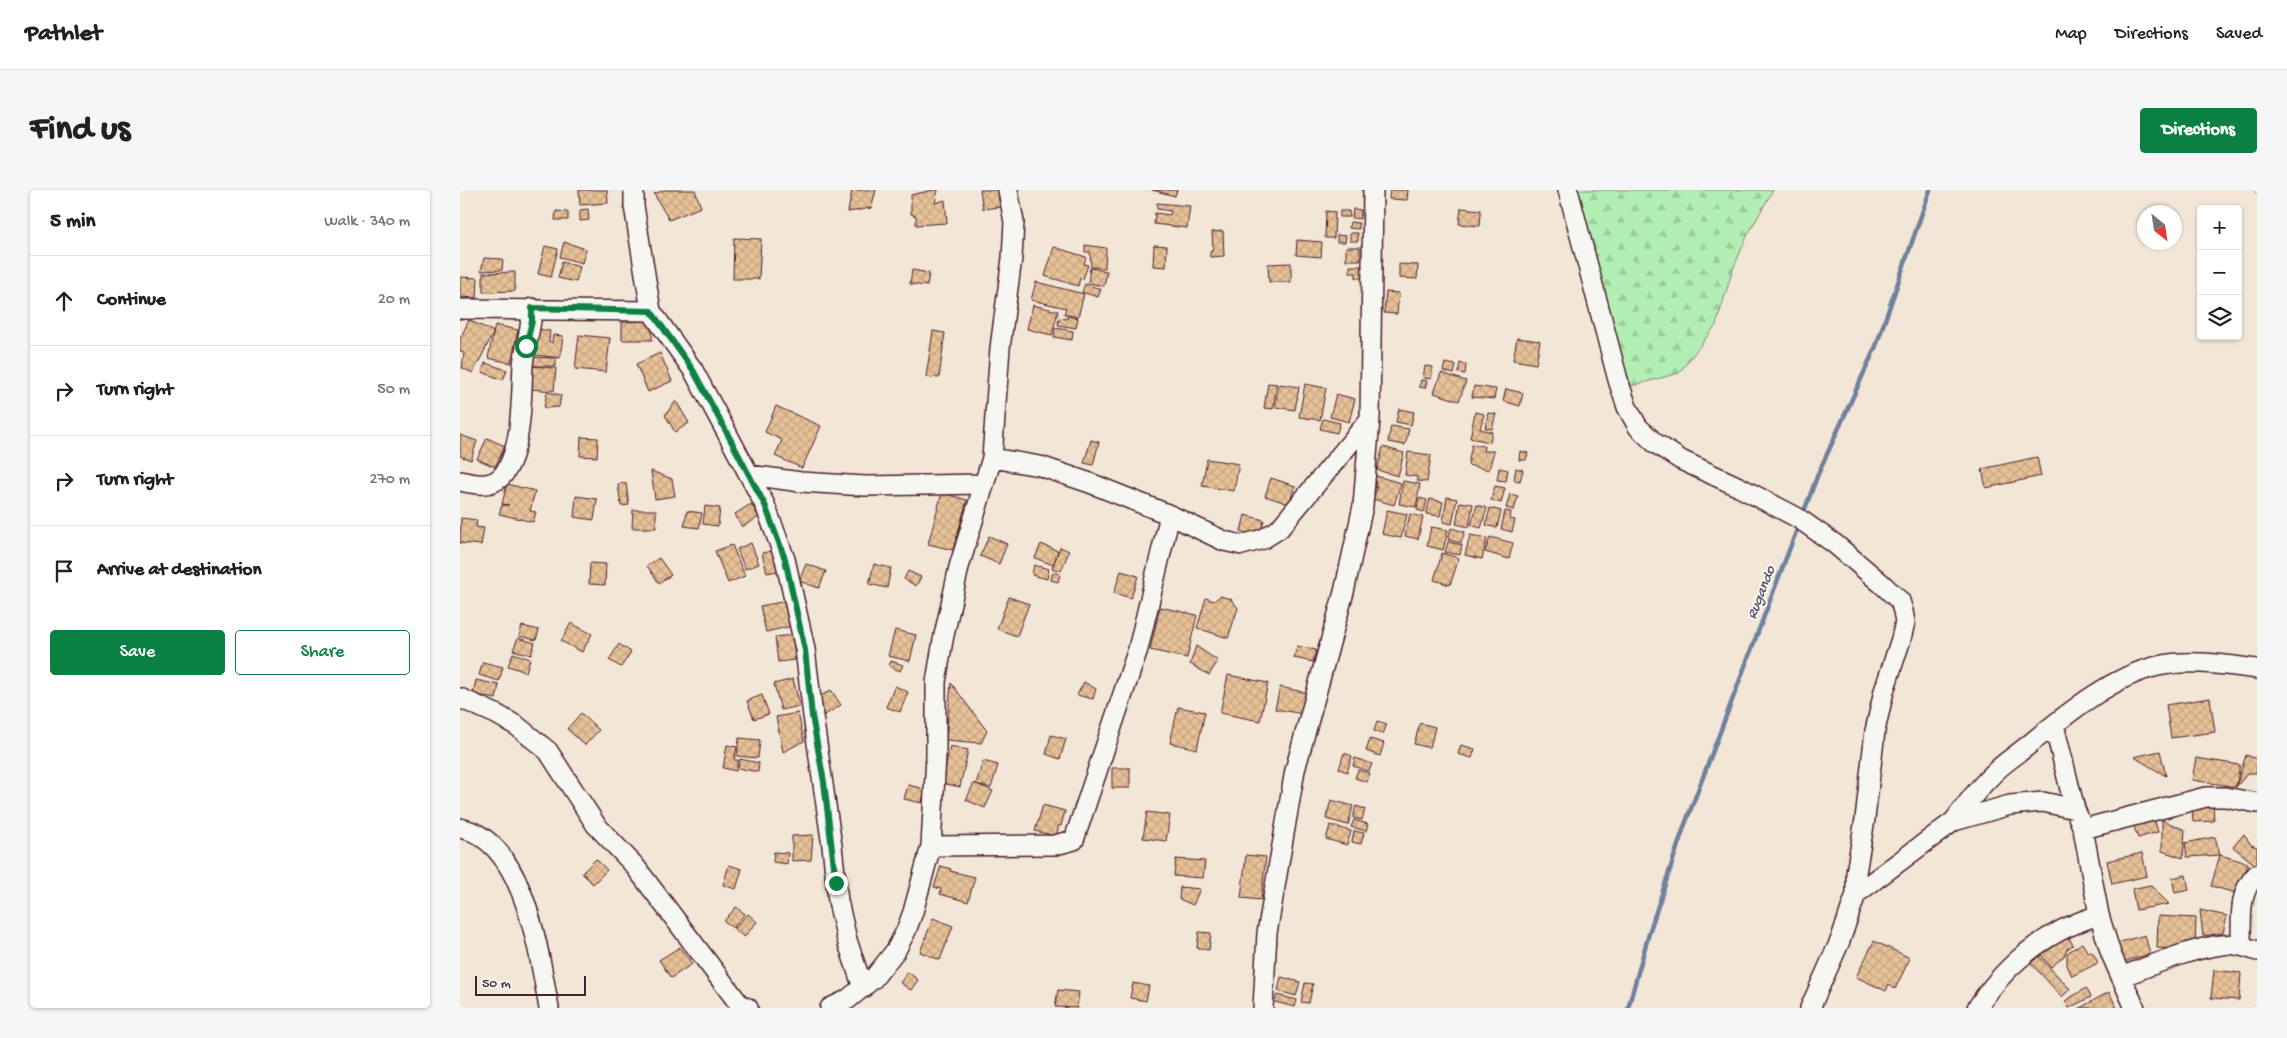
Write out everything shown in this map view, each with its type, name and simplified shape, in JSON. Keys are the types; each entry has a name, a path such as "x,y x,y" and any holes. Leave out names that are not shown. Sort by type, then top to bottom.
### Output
{"street":[{"path":"634,190 634,206 651,311 693,370 750,475 765,505 785,559 805,650 812,716 832,846 838,901 847,940 862,988"},
{"path":"830,1008 847,1000 862,988 873,978 896,950 906,931 918,895 930,846 936,756 936,682 943,640 960,567 992,458 1000,348 1012,258 1014,222 1008,190"},
{"path":"1263,1008 1267,933 1283,829 1304,734 1354,548 1363,506 1370,419 1373,190"},
{"path":"1568,190 1618,380 1627,407 1638,427 1655,443 1681,460 1739,487 1798,518 1835,544 1900,601 1904,622 1874,731 1865,818 1856,873 1856,894 1840,941 1810,1008"},
{"path":"460,309 532,308 651,311"},
{"path":"460,482 482,485 492,483 500,478 511,457 517,437 528,333 532,321 532,308"},
{"path":"992,458 1040,466 1090,483 1170,515 1224,541 1242,545 1263,539 1279,528 1301,504 1370,419"},
{"path":"750,475 801,482 865,486 983,484"},
{"path":"930,846 1055,845 1074,840 1138,649 1170,515"},
{"path":"1856,894 1954,821 1993,774 2054,725 2112,686 2137,673 2157,666 2217,664 2257,669"},
{"path":"460,698 496,714 517,726 548,751 596,825 634,865 742,1007"},
{"path":"2054,725 2075,809 2083,829 2099,915 2111,954 2136,1008"},
{"path":"2083,829 2206,797 2225,797 2257,803"},
{"path":"1954,821 2010,804 2043,802 2075,809"},
{"path":"460,828 472,830 494,847 509,869 529,912 549,1008"},
{"path":"2121,977 2168,959 2223,945 2249,948 2243,896 2250,880 2257,874"},
{"path":"1977,1008 1990,989 2027,952 2053,932 2099,915"}],"green space":[{"path":"1577,190 1773,190 1748,234 1733,269 1716,325 1679,373 1631,386 1595,278"}],"building":[{"path":"579,190 607,190 608,203 580,205"},
{"path":"665,190 695,190 701,207 669,220 654,194"},
{"path":"852,190 876,190 871,208 848,212"},
{"path":"938,190 935,203 945,200 947,223 916,225 916,216 911,214 911,195"},
{"path":"980,190 998,190 1000,207 983,209"},
{"path":"1152,190 1177,190 1175,196"},
{"path":"1390,190 1408,190 1407,200 1389,199"},
{"path":"1157,203 1190,206 1187,228 1154,224 1155,213 1170,215 1171,211 1157,209"},
{"path":"1461,208 1481,210 1480,226 1459,224"},
{"path":"588,209 589,220 580,221 580,210"},
{"path":"1353,209 1361,210 1360,219 1352,218"},
{"path":"556,211 568,212 568,220 555,220"},
{"path":"1326,211 1335,212 1334,238 1325,238"},
{"path":"1340,211 1349,211 1350,217 1340,217"},
{"path":"1350,222 1359,223 1359,229 1349,228"},
{"path":"1223,231 1224,256 1210,257 1210,251 1213,250 1212,232"},
{"path":"1350,233 1358,233 1358,241 1350,241"},
{"path":"1337,235 1346,236 1345,242 1337,242"},
{"path":"734,238 761,239 759,279 733,279"},
{"path":"1297,240 1322,242 1321,257 1296,255"},
{"path":"564,242 586,249 582,263 560,257"},
{"path":"1085,245 1106,248 1105,268 1091,267 1090,252 1085,252"},
{"path":"1154,245 1167,246 1166,267 1153,266"},
{"path":"545,246 558,249 551,277 538,274"},
{"path":"1054,247 1086,257 1084,264 1088,265 1083,279 1080,278 1078,286 1045,276"},
{"path":"1346,247 1360,247 1360,260 1346,260"},
{"path":"484,258 503,259 502,270 481,271"},
{"path":"562,262 580,267 576,282 558,278"},
{"path":"1291,263 1291,282 1269,282 1268,264"},
{"path":"1399,264 1418,265 1417,279 1399,278"},
{"path":"1350,266 1367,266 1367,278 1356,278 1356,273 1350,273"},
{"path":"1090,268 1107,271 1104,286 1088,283"},
{"path":"912,270 929,273 927,286 910,284"},
{"path":"515,272 515,291 483,292 483,273"},
{"path":"460,277 478,278 477,298 460,297"},
{"path":"1036,282 1084,294 1078,317 1064,314 1066,308 1031,300"},
{"path":"1085,284 1101,289 1098,297 1082,292"},
{"path":"1386,292 1399,293 1397,314 1384,313"},
{"path":"1033,305 1058,311 1052,335 1027,329"},
{"path":"1067,316 1078,318 1076,328 1058,325 1059,318 1067,319"},
{"path":"469,320 494,332 473,373 462,368 464,353 460,351 460,339"},
{"path":"652,321 652,340 622,340 622,322"},
{"path":"495,325 518,330 511,363 488,358"},
{"path":"532,328 550,331 549,341 552,343 553,335 563,336 560,358 528,354"},
{"path":"1055,328 1073,331 1072,340 1054,337"},
{"path":"933,331 945,333 939,378 926,377"},
{"path":"579,335 610,338 606,372 575,369"},
{"path":"1517,338 1540,341 1536,364 1513,360"},
{"path":"660,353 672,381 648,392 636,364"},
{"path":"530,357 556,358 556,366 530,366"},
{"path":"485,363 507,370 503,380 482,372"},
{"path":"1445,363 1456,365 1454,374 1443,371"},
{"path":"1460,363 1466,365 1465,374 1458,373"},
{"path":"532,366 556,368 554,391 530,389"},
{"path":"1425,366 1433,367 1431,379 1423,378"},
{"path":"1441,373 1466,381 1459,401 1434,393"},
{"path":"1421,380 1427,381 1425,388 1419,387"},
{"path":"1268,383 1277,384 1273,409 1264,408"},
{"path":"1279,384 1299,387 1295,410 1275,407"},
{"path":"1305,384 1326,388 1320,420 1299,417"},
{"path":"1474,386 1496,389 1494,399 1472,397"},
{"path":"1506,389 1523,393 1520,406 1503,401"},
{"path":"547,392 561,395 559,407 544,408"},
{"path":"1336,394 1355,399 1349,422 1330,417"},
{"path":"676,401 689,423 675,432 665,415"},
{"path":"776,406 821,426 802,468 775,456 782,440 765,432"},
{"path":"1399,409 1414,412 1411,425 1396,422"},
{"path":"1475,412 1484,414 1480,429 1492,432 1490,442 1470,438"},
{"path":"1488,413 1496,414 1492,429 1485,428"},
{"path":"1323,419 1340,423 1337,433 1320,429"},
{"path":"1391,426 1409,429 1405,445 1388,442"},
{"path":"460,435 477,441 471,460 460,456"},
{"path":"581,437 598,438 597,457 580,456"},
{"path":"487,438 505,446 495,467 477,459"},
{"path":"1091,440 1099,442 1093,465 1084,463"},
{"path":"1472,444 1484,446 1483,451 1494,451 1489,470 1468,465"},
{"path":"1383,447 1404,453 1398,476 1377,470"},
{"path":"1520,451 1528,453 1526,460 1519,460"},
{"path":"1408,452 1431,455 1427,482 1417,481 1417,477 1405,475"},
{"path":"2037,457 2041,476 1986,488 1982,469"},
{"path":"1207,459 1239,464 1234,491 1202,486"},
{"path":"1499,468 1508,470 1506,481 1497,480"},
{"path":"1516,468 1523,470 1520,481 1514,480"},
{"path":"651,471 672,479 675,496 655,499"},
{"path":"1376,476 1401,483 1394,505 1373,499 1377,487 1373,486"},
{"path":"1271,478 1295,486 1289,504 1265,496"},
{"path":"1403,481 1420,484 1416,507 1399,504"},
{"path":"626,483 629,505 621,506 618,484"},
{"path":"507,484 535,491 530,511 536,512 533,522 499,514 502,505 509,505 502,504"},
{"path":"1495,486 1505,488 1501,503 1491,500"},
{"path":"942,493 967,500 953,550 928,544"},
{"path":"1510,494 1518,496 1514,510 1506,508"},
{"path":"576,496 597,499 594,520 574,517"},
{"path":"1447,497 1457,499 1452,524 1443,522"},
{"path":"1419,498 1427,500 1424,512 1417,510"},
{"path":"1430,499 1443,502 1440,516 1426,514"},
{"path":"1460,502 1473,504 1469,527 1456,524"},
{"path":"751,504 759,517 742,527 735,514"},
{"path":"1477,505 1487,508 1481,528 1471,525"},
{"path":"705,506 720,508 718,526 703,524"},
{"path":"1490,508 1501,511 1497,528 1486,525"},
{"path":"633,510 656,510 656,528 632,528"},
{"path":"1387,510 1407,514 1401,538 1382,534"},
{"path":"687,511 702,513 699,528 684,526"},
{"path":"1505,511 1511,512 1510,519 1515,520 1512,532 1501,529"},
{"path":"1410,514 1423,517 1418,539 1405,536"},
{"path":"1245,515 1264,520 1259,537 1241,531"},
{"path":"461,518 477,520 476,527 484,528 481,545 460,543"},
{"path":"1431,527 1448,530 1443,550 1427,546"},
{"path":"1451,528 1465,532 1461,543 1448,540"},
{"path":"1470,535 1487,538 1482,559 1465,555"},
{"path":"989,536 1007,544 999,564 980,556"},
{"path":"1490,537 1513,543 1509,559 1485,552"},
{"path":"1448,542 1462,545 1460,555 1445,552"},
{"path":"751,543 759,564 745,569 737,549"},
{"path":"1041,544 1058,551 1053,565 1035,558"},
{"path":"732,545 745,576 728,583 715,551"},
{"path":"1060,547 1069,551 1061,571 1052,568"},
{"path":"777,550 782,570 767,573 762,553"},
{"path":"1442,553 1459,558 1450,585 1434,580"},
{"path":"659,558 671,575 659,583 647,566"},
{"path":"590,563 606,564 605,585 589,584"},
{"path":"806,564 826,571 819,588 799,581"},
{"path":"874,564 891,568 887,588 869,584"},
{"path":"1034,565 1049,569 1047,579 1032,575"},
{"path":"908,571 921,577 916,586 904,579"},
{"path":"1121,571 1138,576 1131,598 1114,593"},
{"path":"1053,572 1060,574 1058,582 1051,580"},
{"path":"1220,596 1231,599 1238,608 1228,638 1197,628 1206,598 1214,601"},
{"path":"1009,597 1029,604 1017,636 997,629"},
{"path":"787,601 792,626 766,632 760,606"},
{"path":"1160,607 1197,615 1187,658 1150,650"},
{"path":"571,623 592,634 582,652 561,641"},
{"path":"522,626 539,630 536,640 519,636"},
{"path":"895,630 916,635 910,661 888,656"},
{"path":"793,635 795,660 778,662 775,637"},
{"path":"518,638 535,643 531,655 513,650"},
{"path":"619,644 631,652 621,667 609,660"},
{"path":"1196,646 1218,661 1209,675 1190,664"},
{"path":"1297,646 1316,650 1313,662 1294,658"},
{"path":"513,653 530,659 526,672 508,666"},
{"path":"891,661 903,665 900,671 889,666"},
{"path":"483,662 503,667 499,681 479,675"},
{"path":"1228,675 1268,683 1260,721 1220,713"},
{"path":"793,679 800,706 781,710 774,684"},
{"path":"476,680 499,685 496,699 473,694"},
{"path":"1084,682 1096,689 1093,699 1077,695"},
{"path":"951,683 987,731 981,743 946,740"},
{"path":"895,686 908,692 900,712 886,707"},
{"path":"1280,687 1308,693 1303,714 1275,709"},
{"path":"831,690 841,705 823,716 814,700"},
{"path":"762,695 769,714 754,719 747,701"},
{"path":"2210,698 2215,732 2171,738 2166,705"},
{"path":"1178,707 1205,712 1197,749 1170,743"},
{"path":"581,713 599,730 585,745 567,729"},
{"path":"798,713 804,741 783,752 776,717"},
{"path":"1377,721 1387,724 1383,734 1374,731"},
{"path":"1420,723 1435,727 1430,748 1414,744"},
{"path":"1051,735 1066,739 1060,759 1046,754"},
{"path":"739,738 760,740 758,758 737,756"},
{"path":"1370,739 1384,743 1380,756 1366,751"},
{"path":"727,745 737,747 734,760 738,760 736,771 723,768"},
{"path":"1461,745 1475,749 1472,758 1458,754"},
{"path":"950,746 968,750 960,787 942,783"},
{"path":"2160,751 2166,776 2134,757"},
{"path":"1344,753 1352,756 1347,772 1339,769"},
{"path":"2246,755 2257,759 2257,773 2248,773 2236,787"},
{"path":"1355,758 1372,764 1369,771 1353,766"},
{"path":"2196,758 2240,765 2236,787 2192,780"},
{"path":"740,759 759,763 758,772 738,768"},
{"path":"983,761 998,765 991,788 976,784"},
{"path":"1112,768 1130,768 1130,788 1112,788"},
{"path":"1358,770 1370,773 1367,782 1355,778"},
{"path":"974,783 993,791 985,808 966,800"},
{"path":"908,785 925,789 922,803 904,799"},
{"path":"1331,800 1353,806 1348,825 1326,819"},
{"path":"1043,805 1065,811 1056,836 1035,831"},
{"path":"2213,805 2214,821 2193,822 2192,806"},
{"path":"1356,806 1365,809 1362,820 1353,818"},
{"path":"1147,812 1170,815 1166,841 1143,838"},
{"path":"2154,818 2158,832 2138,838 2133,824"},
{"path":"1354,820 1368,824 1366,831 1351,827"},
{"path":"2162,820 2185,830 2183,858 2162,851"},
{"path":"1330,825 1351,831 1347,845 1326,839"},
{"path":"1354,831 1364,833 1361,844 1352,842"},
{"path":"2244,834 2251,845 2257,847 2257,866 2233,847"},
{"path":"813,835 811,860 792,861 792,836"},
{"path":"2215,837 2220,855 2187,857 2185,843"},
{"path":"774,852 788,853 787,864 773,862"},
{"path":"2142,853 2147,876 2112,884 2107,861"},
{"path":"1246,855 1266,857 1261,900 1241,898"},
{"path":"2220,855 2248,863 2239,894 2211,886"},
{"path":"596,859 607,870 593,884 582,873"},
{"path":"1176,859 1205,861 1203,878 1174,876"},
{"path":"729,865 742,869 736,889 723,885"},
{"path":"941,866 951,869 950,871 975,877 968,902 940,894 941,889 934,887"},
{"path":"2186,875 2189,890 2175,893 2172,878"},
{"path":"2150,885 2169,904 2136,910 2132,889"},
{"path":"1180,887 1200,889 1193,905 1179,899"},
{"path":"736,907 745,914 733,928 724,921"},
{"path":"2200,910 2227,916 2223,933 2203,936"},
{"path":"748,914 757,922 744,937 734,929"},
{"path":"2158,916 2196,918 2195,950 2157,948"},
{"path":"933,918 953,926 940,960 920,952"},
{"path":"2065,931 2073,945 2051,967 2041,955 2048,949 2047,942"},
{"path":"1199,932 1211,933 1209,950 1197,948"},
{"path":"2145,935 2150,954 2123,962 2117,943"},
{"path":"1874,941 1910,958 1895,989 1889,984 1886,991 1856,977"},
{"path":"2082,943 2087,951 2093,953 2098,963 2072,976 2067,965 2067,953"},
{"path":"680,947 692,964 671,978 659,960"},
{"path":"2037,954 2070,989 2062,997 2029,961"},
{"path":"2214,970 2241,973 2239,1000 2211,998"},
{"path":"908,972 918,980 911,990 900,983"},
{"path":"1281,977 1300,982 1296,996 1278,991"},
{"path":"1133,983 1149,986 1146,1001 1130,998"},
{"path":"1305,983 1313,984 1309,1003 1301,1002"},
{"path":"2086,988 2091,997 2069,1008 2065,1001"},
{"path":"1058,990 1079,992 1077,1008 1055,1007"},
{"path":"2109,992 2117,1008 2080,1008"},
{"path":"1277,995 1297,1000 1295,1007 1275,1002"}],"waterway":[{"name":"Rugando","path":"1803,514 1818,474 1876,346 1930,190"},
{"name":"Rugando","path":"1628,1008 1650,930 1684,827 1799,524"}],"route":[{"path":"526,346 532,321 532,308 651,311 693,370 765,505 785,559 805,650 812,716 824,782 836,883"}]}
